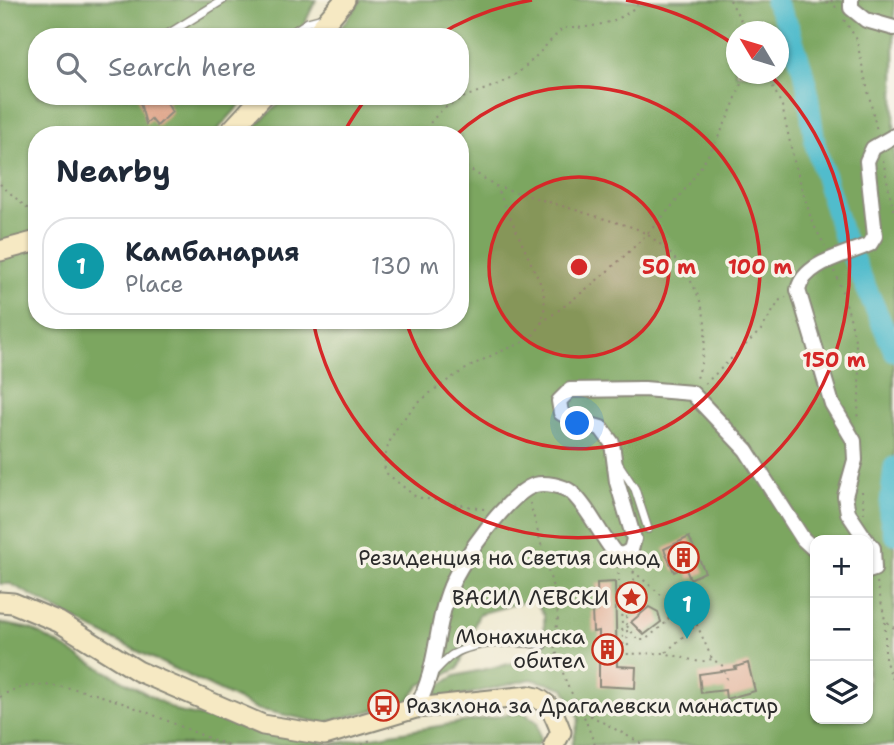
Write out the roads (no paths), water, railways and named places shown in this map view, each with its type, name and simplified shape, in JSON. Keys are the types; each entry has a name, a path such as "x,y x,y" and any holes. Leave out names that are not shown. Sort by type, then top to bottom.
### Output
{"street":[{"path":"321,28 345,0"},
{"path":"851,4 866,20 894,28"},
{"path":"235,126 255,105"},
{"path":"863,535 848,513 845,496 855,460 854,441 832,404 798,290 800,281 808,271 870,244 875,236 867,161 873,148 894,136"},
{"path":"0,251 28,243"},
{"path":"416,708 433,674 439,627 450,586 463,562 502,512 520,494 537,484 560,486 571,493 624,553 634,539 617,482 612,443 601,428 573,420 561,413 559,407 563,395 570,390 692,393 746,450 803,539 810,545"},
{"path":"0,602 13,603 59,622 138,671 263,725 325,735 416,708 459,701 539,697 556,716 561,732 554,745"}],"lane":[{"path":"178,28 223,0"},
{"path":"299,28 308,22 331,16"},
{"path":"614,457 635,489 648,529"},
{"path":"433,674 452,655 466,648 518,640 543,645"}],"waterway":[{"path":"775,2 788,25 806,80 815,144 842,233 894,351"},
{"path":"894,467 889,514 894,534"}],"place":[{"name":"Резиденция на Светия синод","path":"683,558"},
{"name":"ВАСИЛ ЛЕВСКИ","path":"632,598"},
{"name":"Камбанария","path":"687,639"},
{"name":"Монахинска обител","path":"608,649"},
{"name":"Разклона за Драгалевски манастир","path":"383,706"}]}
